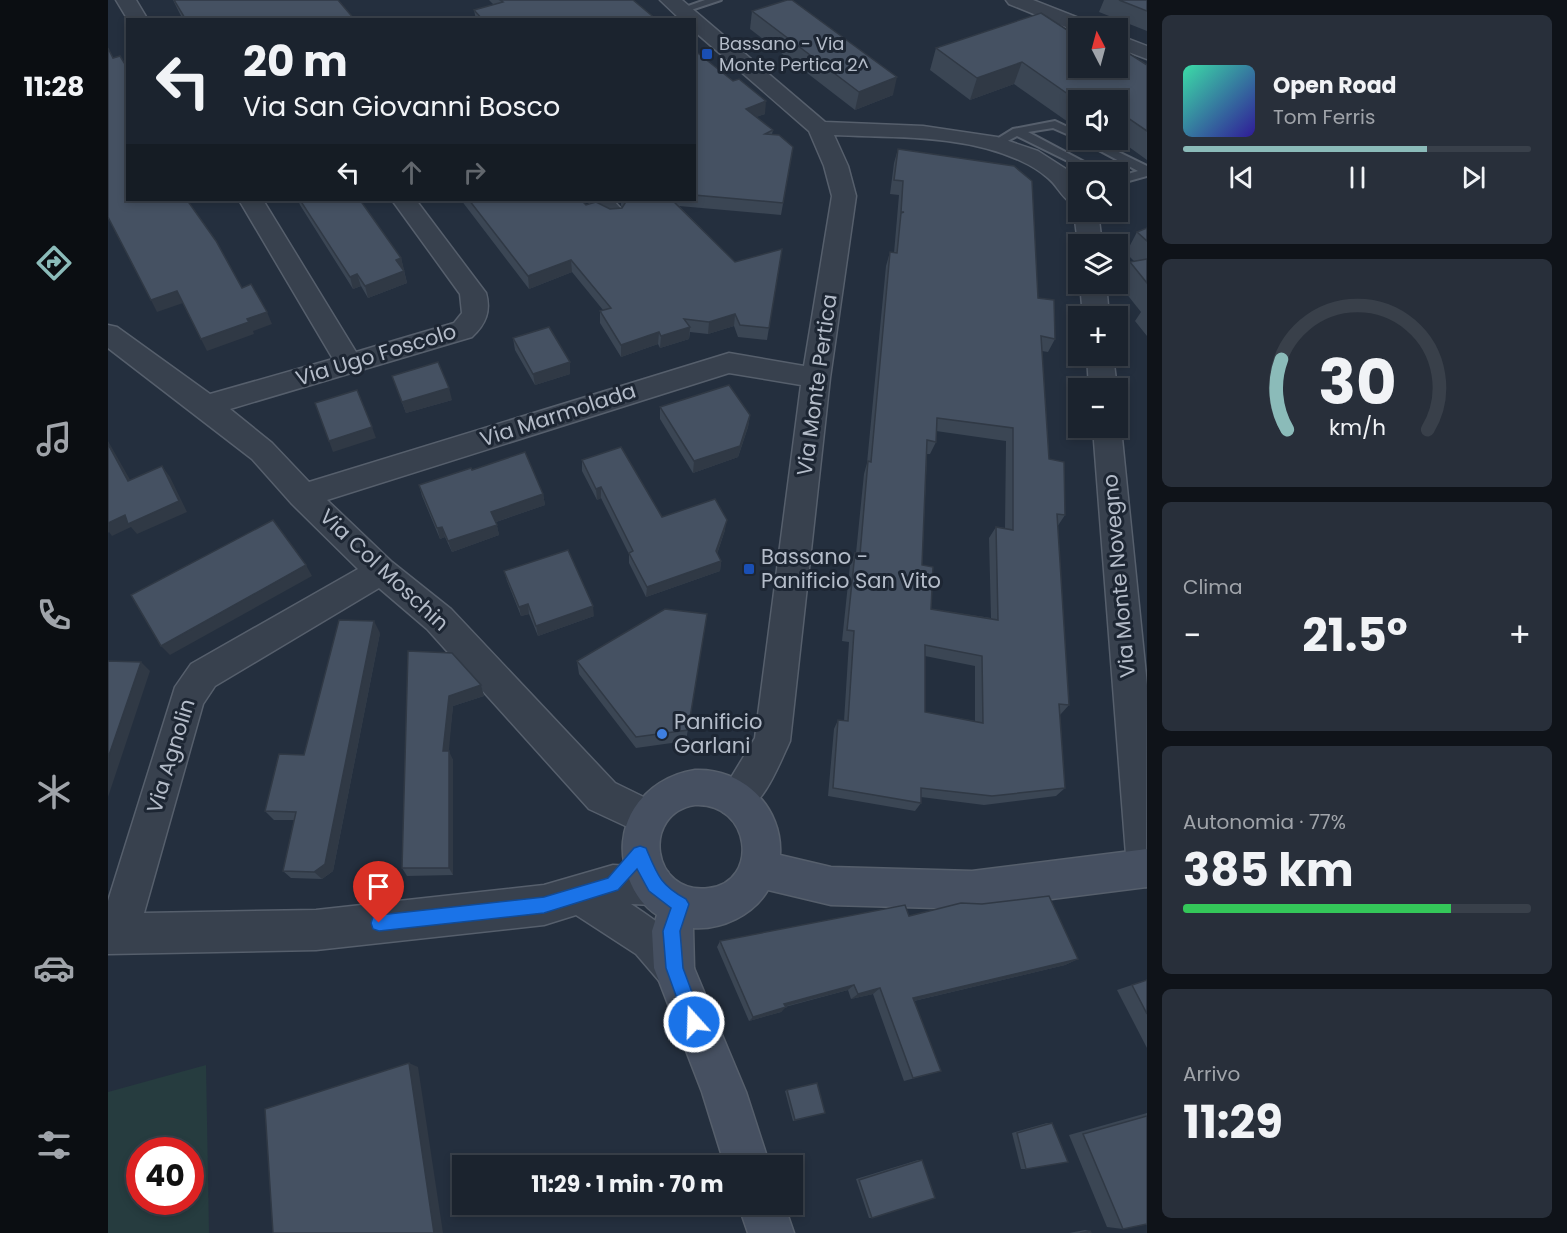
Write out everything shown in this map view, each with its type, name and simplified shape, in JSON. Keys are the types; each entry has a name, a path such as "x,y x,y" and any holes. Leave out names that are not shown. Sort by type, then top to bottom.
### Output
{"street":[{"path":"108,1 113,0"},
{"path":"126,0 137,18"},
{"path":"1016,0 1068,21"},
{"name":"Via Monte Pertica","path":"696,23 819,128 837,166 844,196 816,378 772,741 753,776 736,799"},
{"path":"1128,45 1147,53"},
{"path":"819,128 1007,136 1054,170 1068,186"},
{"path":"252,201 349,363"},
{"name":"Via Ugo Foscolo","path":"206,406 463,330 473,322 476,312 472,293 405,201"},
{"name":"Via Col Moschin","path":"108,334 206,406 261,452 381,571 440,619 602,796 655,865"},
{"name":"Via Marmolada","path":"303,496 729,363 816,378"},
{"name":"Via Monte Novegno","path":"1108,438 1146,868"},
{"name":"Via Agnolin","path":"113,934 187,698 203,675 381,571"},
{"path":"655,865 700,908 719,907 744,893 759,869 763,850 759,831 750,813 736,799 717,790 696,787 676,791 659,802 655,865 672,931 674,968"},
{"path":"113,934 315,930 544,905 597,890 655,865"},
{"path":"759,869 831,886 972,890 1146,868"},
{"path":"597,890 650,940 674,968 724,1092 744,1155"},
{"path":"765,1215 771,1233"}],"lane":[{"path":"686,15 716,0"},
{"path":"1007,136 1055,124 1068,131"},
{"path":"1007,136 1073,162"},
{"path":"1106,150 1147,171"},
{"path":"1128,178 1147,171"}],"green space":[{"path":"206,1065 209,1233 108,1233 108,1092"}],"building":[{"path":"174,0 338,0 353,18 185,18"},
{"path":"500,0 633,0 655,18 481,18 474,10 503,2"},
{"path":"792,0 897,77 859,92 752,11"},
{"path":"1119,0 1147,0 1147,11"},
{"path":"1041,13 1068,31 1068,78 1128,78 1128,53 1147,65 1147,131 1128,118 1128,90 1068,90 1068,94 1022,62 977,78 936,48"},
{"path":"108,48 113,58 120,56 126,66 126,201 188,201 216,241 242,288 251,284 267,312 247,319 249,322 201,339 177,291 151,300 108,217"},
{"path":"696,52 733,81 739,79 766,101 746,109 773,130 765,134 779,135 793,147 783,203 696,195"},
{"path":"898,149 1014,166 1032,181 1038,298 1054,300 1055,339 1041,336 1049,459 1064,462 1065,515 1057,514 1069,705 1059,704 1065,788 992,796 921,788 921,803 833,788 838,720 848,721 854,631 847,630 855,553 860,554 868,461 871,462 890,252 897,253 901,213 904,212 901,212 903,181 894,180","holes":["937,418 1013,428 1013,530 996,527 998,620 931,609 933,567 922,565 927,440 936,442","925,645 982,656 983,723 925,712"]},
{"path":"301,201 361,201 401,258 396,260 404,271 365,286 357,274 350,277"},
{"path":"470,201 582,201 586,205 596,202 610,209 622,208 626,201 673,201 735,262 782,249 769,328 740,325 735,314 709,322 684,319 690,327 661,336 659,332 621,345 600,311 611,308 571,260 528,276"},
{"path":"1147,228 1147,241 1137,232"},
{"path":"1147,259 1147,283 1130,262"},
{"path":"549,327 570,362 533,374 513,338"},
{"path":"438,362 449,388 402,402 392,376"},
{"path":"729,385 750,415 740,446 694,461 660,407"},
{"path":"357,390 372,427 329,441 315,403"},
{"path":"108,444 128,481 162,466 179,501 128,524 125,515 108,523"},
{"path":"621,447 662,517 715,499 727,520 716,551 721,561 647,587 629,553 633,551 601,487 596,489 582,460"},
{"path":"525,452 543,494 491,512 497,525 448,541 442,527 437,528 419,485"},
{"path":"273,520 306,565 161,646 131,595"},
{"path":"568,550 593,606 536,626 528,604 519,607 504,571"},
{"path":"665,609 707,614 688,730 636,737 577,661"},
{"path":"339,620 374,621 325,864 314,872 283,871 296,812 265,811 279,754 304,755"},
{"path":"408,651 452,653 481,685 449,696 443,751 449,751 449,868 402,868"},
{"path":"108,661 141,662 108,758"},
{"path":"1049,896 1078,959 913,998 941,1071 913,1078 880,988 858,994 854,985 784,1004 786,1007 753,1017 720,941 905,905 909,916 961,903 982,904"},
{"path":"1147,980 1147,1014 1132,985"},
{"path":"409,1063 434,1233 273,1233 265,1109"},
{"path":"817,1083 825,1113 795,1120 787,1090"},
{"path":"1147,1116 1147,1224 1123,1229 1083,1134"},
{"path":"1052,1123 1068,1162 1026,1169 1017,1133"},
{"path":"922,1160 935,1198 872,1218 859,1180"}],"place":[{"name":"Bassano - Via Monte Pertica 2^","path":"707,54"},
{"name":"Bassano - Panificio San Vito","path":"749,569"},
{"name":"Panificio Garlani","path":"662,734"}],"route":[{"path":"379,923 544,905 613,884 640,854 645,871 654,886 666,897 681,904 672,931 674,968 694,1022"}]}
